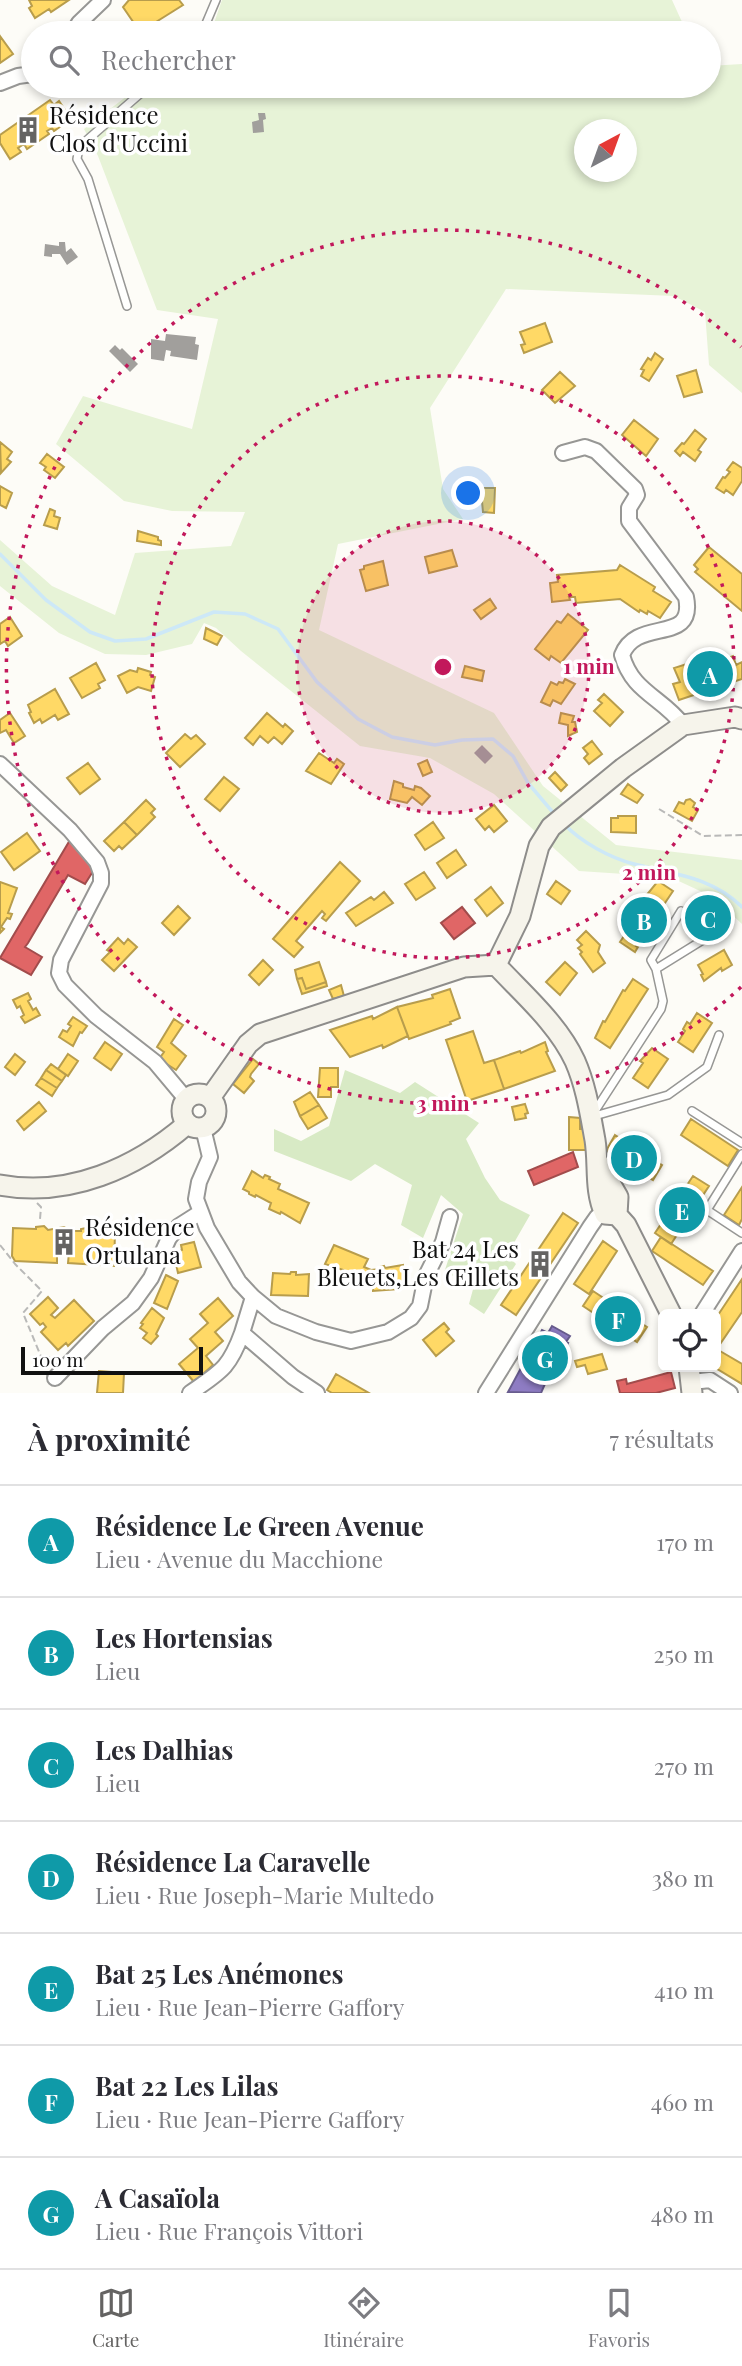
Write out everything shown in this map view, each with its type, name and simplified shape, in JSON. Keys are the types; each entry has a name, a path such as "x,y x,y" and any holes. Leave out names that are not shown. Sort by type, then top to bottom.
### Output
{"main road":[{"path":"496,965 520,916 539,846 551,827 623,768 683,725 742,719"},
{"path":"210,1098 248,1044 260,1034 464,967 496,965"},
{"path":"496,965 562,1040 575,1061 591,1118 598,1162 599,1201 626,1225 668,1309"},
{"path":"0,1185 48,1187 87,1182 120,1169 195,1126 208,1126 215,1117 216,1110 210,1098 198,1094 186,1099 181,1112 195,1126"}],"street":[{"path":"81,21 103,0"},
{"path":"0,83 21,76"},
{"path":"563,453 585,447 596,451 635,489 636,495 629,508 629,521 686,597 688,609 685,620 675,627 638,635 631,640 622,655 626,670 641,687 674,712 683,725"},
{"path":"0,764 70,830 97,862 101,873 101,883 61,960 59,973 65,985 96,1016 155,1062 186,1099"},
{"path":"195,1126 210,1157 196,1199 207,1228 239,1282 253,1297 276,1316 316,1332 351,1341 388,1332 411,1318 420,1306 426,1276 443,1242 450,1217"},
{"path":"55,1378 103,1328 133,1303 151,1278 169,1238 179,1226 201,1212"},
{"path":"486,1393 590,1227 597,1217 611,1214"},
{"path":"705,1309 742,1251"},
{"path":"190,1393 223,1370 234,1355 253,1297"},
{"path":"242,1333 293,1377 317,1393"},
{"path":"691,1381 710,1380 730,1393"}],"lane":[{"path":"207,21 216,0"},
{"path":"127,306 88,179 77,159 79,147 135,98"},
{"path":"591,1118 661,1009 663,1001 656,969 650,960 681,911 706,938 656,969"},
{"path":"591,1118 668,1095 707,1067 719,1035"},
{"path":"692,1111 742,1143"},
{"path":"742,1154 707,1210 742,1233"}],"path":[{"path":"659,809 704,836 742,835"},
{"path":"32,1198 41,1207 40,1219"},
{"path":"0,1245 42,1290 23,1313 42,1359 50,1357"}],"green space":[{"path":"222,0 672,0 682,21 215,21"},
{"path":"742,64 742,393 709,365 705,312 674,296 506,289 430,408 443,489 463,519 338,544 319,630 494,713 543,786 616,845 742,860 742,924 713,897 670,877 579,871 494,794 430,758 360,746 216,628 204,623 192,644 146,655 105,654 59,633 0,586 0,540 52,586 115,615 135,553 231,546 245,512 172,511 124,501 56,444 83,396 192,429 218,319 157,310 98,156 84,129 124,98 721,98 721,65"},
{"path":"345,1070 400,1093 415,1082 479,1123 466,1139 485,1178 500,1200 530,1215 507,1255 516,1264 484,1314 469,1304 475,1282 444,1273 463,1214 441,1195 423,1238 401,1225 412,1185 375,1164 351,1181 274,1151 274,1129 301,1141 329,1126"}],"building: Logements":[{"path":"29,0 69,0 51,12 49,9 35,18 29,8 32,6"},
{"path":"129,0 179,0 183,5 158,21 133,21 123,7"},
{"path":"0,36 13,54 0,63"},
{"name":"Résidence Clos d'Uccini","path":"50,100 54,105 59,101 71,119 54,131 52,128 47,131 49,134 27,149 24,144 18,148 21,152 10,159 0,143 0,135"},
{"path":"545,323 552,342 524,353 521,345 525,344 520,332"},
{"path":"655,353 663,359 649,381 641,376 644,370 641,369"},
{"path":"696,370 702,392 684,397 677,376"},
{"path":"560,372 575,386 555,403 542,390"},
{"path":"634,420 658,439 646,456 622,435"},
{"path":"695,430 706,439 698,450 701,452 695,461 683,452 680,456 675,451"},
{"path":"0,442 12,452 7,459 11,462 1,473"},
{"path":"47,454 64,467 55,478 44,470 46,467 40,463"},
{"path":"733,462 742,468 742,481 733,495 716,488 730,472 727,470"},
{"path":"0,486 12,493 6,508 0,505"},
{"path":"483,488 495,488 494,513 483,512"},
{"path":"50,509 55,511 54,516 60,518 57,529 44,525"},
{"path":"138,531 158,537 161,545 137,541"},
{"path":"709,547 742,574 742,611 695,572 698,569 694,565"},
{"path":"452,550 457,566 429,573 425,557"},
{"path":"383,561 388,585 366,591 360,570 364,569 364,566"},
{"path":"620,565 655,587 653,591 671,602 660,618 648,611 647,614 640,610 639,612 620,599 576,603 575,597 569,597 570,600 552,602 550,583 558,582 557,575 617,570"},
{"path":"490,599 496,608 481,619 474,610"},
{"path":"568,614 588,630 561,663 551,656 549,660 535,649 557,621 561,623"},
{"path":"10,617 22,636 8,646 5,641 0,644 0,624"},
{"path":"206,628 222,636 217,645 204,639"},
{"path":"733,656 736,665 742,662 742,679 679,700 673,684 680,682 674,668 693,662 696,670 704,667 711,659 717,657 718,662"},
{"path":"96,663 105,680 98,684 100,688 82,698 70,678"},
{"path":"465,666 484,671 482,681 462,677"},
{"path":"138,668 151,672 150,675 155,677 151,691 138,687 127,693 118,676 130,670 137,672"},
{"path":"565,679 575,684 561,704 553,700 550,706 541,702 551,682 557,685"},
{"path":"55,689 69,714 58,720 55,715 42,723 40,719 34,723 28,705"},
{"path":"604,694 623,712 610,726 594,711 602,703 598,700"},
{"path":"10,713 25,736 14,743 6,730 0,733 0,720"},
{"path":"267,713 283,727 285,724 293,731 282,744 274,737 268,743 260,736 253,745 245,738"},
{"path":"561,713 574,716 572,722 575,722 577,732 568,736 568,725 559,723"},
{"path":"185,734 191,739 196,735 205,744 180,767 166,753"},
{"path":"592,741 602,754 589,764 584,758 588,754 583,748"},
{"path":"319,753 334,763 337,759 344,764 331,784 306,771"},
{"path":"427,760 432,772 423,776 418,764"},
{"path":"88,763 100,779 80,794 67,778"},
{"path":"555,772 567,785 561,791 549,778"},
{"path":"224,777 239,789 220,811 205,799"},
{"path":"394,781 414,790 415,786 421,788 430,796 422,805 412,797 407,803 390,799"},
{"path":"628,784 643,795 637,803 621,794"},
{"path":"690,799 695,803 693,807 698,810 692,821 674,811 679,802 684,804"},
{"path":"146,800 155,809 151,813 155,817 137,835 124,822"},
{"path":"494,805 507,821 494,832 489,826 485,830 476,819"},
{"path":"636,816 636,833 611,832 611,818"},
{"path":"124,822 137,835 122,849 119,846 114,851 104,841"},
{"path":"433,822 444,838 425,850 415,835"},
{"path":"27,833 40,851 14,870 1,852"},
{"path":"456,850 466,865 447,878 437,863"},
{"path":"340,862 360,881 326,921 322,918 325,914 322,911 296,941 303,947 294,957 273,939"},
{"path":"424,872 435,888 416,900 405,884"},
{"path":"556,881 570,891 561,904 547,894"},
{"path":"658,881 673,891 636,946 638,947 635,952 620,942 647,899 645,897"},
{"path":"0,882 17,888 8,913 12,914 1,927 4,929 0,933"},
{"path":"491,887 503,903 487,916 475,900"},
{"path":"384,892 393,903 356,926 346,913 371,897 374,900"},
{"path":"702,902 729,924 718,937 691,914"},
{"path":"178,906 190,918 174,935 162,923"},
{"path":"586,931 600,945 598,952 605,963 593,972 578,948 582,945 577,940"},
{"path":"118,938 124,944 128,939 137,947 114,971 102,960"},
{"path":"724,950 732,965 722,971 721,968 704,981 698,965"},
{"path":"263,960 273,970 259,985 249,975"},
{"path":"319,962 326,982 306,989 302,978 297,979 295,970"},
{"path":"565,962 577,973 560,995 546,982"},
{"path":"302,978 306,989 326,982 327,986 302,994 297,979"},
{"path":"633,979 648,989 610,1048 595,1038 603,1021 605,1022 623,990 625,991"},
{"path":"341,985 344,996 333,999 329,990"},
{"path":"450,989 460,1018 450,1022 451,1024 409,1039 397,1007 433,998 432,995"},
{"path":"28,993 31,999 28,1001 40,1015 25,1023 21,1017 24,1015 20,1006 17,1008 13,1000"},
{"path":"397,1007 408,1036 383,1048 382,1045 350,1057 330,1030 372,1016 373,1019"},
{"path":"697,1013 712,1023 693,1052 678,1042 687,1022 690,1024"},
{"path":"73,1017 87,1026 80,1032 73,1046 59,1037 63,1030 67,1032"},
{"path":"174,1019 183,1025 171,1043 186,1056 176,1070 159,1059 164,1052 157,1047"},
{"path":"473,1031 484,1063 494,1060 504,1089 467,1101 446,1040"},
{"path":"105,1042 122,1054 111,1070 94,1058"},
{"path":"545,1042 546,1052 555,1071 504,1089 494,1060 520,1051 521,1053"},
{"path":"652,1048 668,1059 648,1088 633,1078 643,1063 640,1061"},
{"path":"15,1054 25,1062 15,1075 5,1067"},
{"path":"68,1054 78,1061 68,1076 58,1069"},
{"path":"253,1059 259,1064 250,1077 254,1081 244,1093 233,1084"},
{"path":"51,1064 66,1075 62,1081 46,1070"},
{"path":"320,1068 338,1068 338,1087 331,1087 331,1097 318,1097"},
{"path":"46,1070 62,1081 57,1088 41,1078"},
{"path":"41,1078 57,1088 52,1096 36,1085"},
{"path":"310,1092 319,1105 300,1116 294,1102"},
{"path":"39,1102 46,1111 24,1130 17,1121"},
{"path":"525,1104 528,1113 525,1114 526,1118 515,1120 512,1107"},
{"path":"319,1105 327,1118 308,1129 300,1116"},
{"path":"569,1117 580,1118 580,1129 585,1129 586,1150 569,1150"},
{"path":"691,1119 738,1150 728,1166 681,1135"},
{"path":"615,1135 662,1165 653,1180 606,1151"},
{"path":"252,1171 263,1178 265,1175 270,1177 269,1179 280,1184 278,1189 309,1203 300,1223 281,1212 280,1214 269,1209 271,1203 243,1189"},
{"path":"693,1176 709,1186 671,1244 655,1233"},
{"path":"742,1187 742,1219 739,1225 724,1215"},
{"name":"Bat 24 Les Bleuets,Les Œillets","path":"563,1213 578,1223 516,1315 501,1305"},
{"name":"Résidence Ortulana","path":"44,1226 48,1230 64,1227 71,1231 86,1228 92,1232 115,1233 114,1266 68,1263 69,1252 57,1251 57,1263 15,1261 12,1256 13,1228 36,1229"},
{"path":"661,1237 713,1271 703,1285 652,1251"},
{"path":"603,1241 617,1251 589,1294 574,1284"},
{"path":"194,1242 201,1267 178,1273 175,1260 178,1259 177,1252 182,1250 181,1245"},
{"path":"334,1245 368,1259 364,1267 371,1270 403,1265 405,1286 373,1291 373,1288 369,1288 368,1279 354,1275 353,1277 343,1270 325,1264"},
{"path":"296,1272 296,1275 309,1274 308,1296 271,1295 273,1273"},
{"path":"166,1275 178,1281 167,1309 154,1303"},
{"path":"742,1279 742,1312 721,1343 721,1310"},
{"path":"593,1291 647,1327 637,1342 583,1306"},
{"path":"48,1297 58,1308 51,1315 55,1318 74,1300 94,1321 68,1346 66,1343 58,1350 41,1332 46,1327 43,1323 40,1325 30,1314"},
{"path":"218,1298 233,1316 215,1332 223,1341 206,1356 213,1365 194,1382 179,1364 198,1348 190,1339 208,1323 200,1314"},
{"path":"152,1308 164,1318 156,1334 158,1336 151,1344 143,1338 147,1333 140,1328"},
{"path":"444,1323 449,1329 446,1332 454,1341 436,1356 423,1340"},
{"path":"721,1352 742,1364 742,1384 721,1371"},
{"path":"602,1354 607,1369 588,1374 585,1365 577,1367 575,1361"},
{"path":"99,1371 124,1373 123,1393 97,1393"},
{"path":"336,1374 369,1393 332,1393 327,1390"}],"building: Commerces":[{"path":"70,840 95,868 85,884 68,875 25,947 42,957 31,975 0,958"},
{"path":"462,907 475,923 454,939 441,923"},
{"path":"573,1152 578,1167 534,1185 528,1171"},
{"path":"671,1372 675,1388 656,1393 620,1393 617,1381 626,1379 627,1384"}],"building: Bureaux":[{"path":"552,1326 570,1336 541,1393 508,1392 522,1366 528,1369 533,1360 528,1357 542,1330 548,1333"}],"building: Autres":[{"path":"258,113 265,113 264,132 253,133 252,122 259,120"},
{"path":"59,242 65,242 66,252 71,248 78,257 67,265 60,254 44,256 45,244 59,246"},
{"path":"166,334 196,337 195,344 199,345 197,360 170,356 171,351 166,350 164,361 151,359 151,339 165,341"},
{"path":"115,345 120,350 122,348 138,364 130,372 109,351"},
{"path":"482,745 493,756 485,764 474,753"}],"waterway":[{"path":"0,554 46,600 90,632 115,641 146,639 214,612 245,614 278,629 317,682 358,719 392,737 435,745 462,740 493,739 513,756 528,783 556,816"},
{"path":"564,824 587,843 606,853 625,861 705,883 742,907"}],"place":[{"name":"Résidence Clos d'Uccini","path":"28,130"},
{"name":"Résidence Le Green Avenue","path":"710,674"},
{"name":"Les Dalhias","path":"708,918"},
{"name":"Les Hortensias","path":"644,920"},
{"name":"Résidence La Caravelle","path":"634,1158"},
{"name":"Bat 25 Les Anémones","path":"682,1210"},
{"name":"Résidence Ortulana","path":"64,1242"},
{"name":"Bat 24 Les Bleuets,Les Œillets","path":"540,1264"},
{"name":"Bat 22 Les Lilas","path":"618,1319"},
{"name":"A Casaïola","path":"545,1358"}]}
